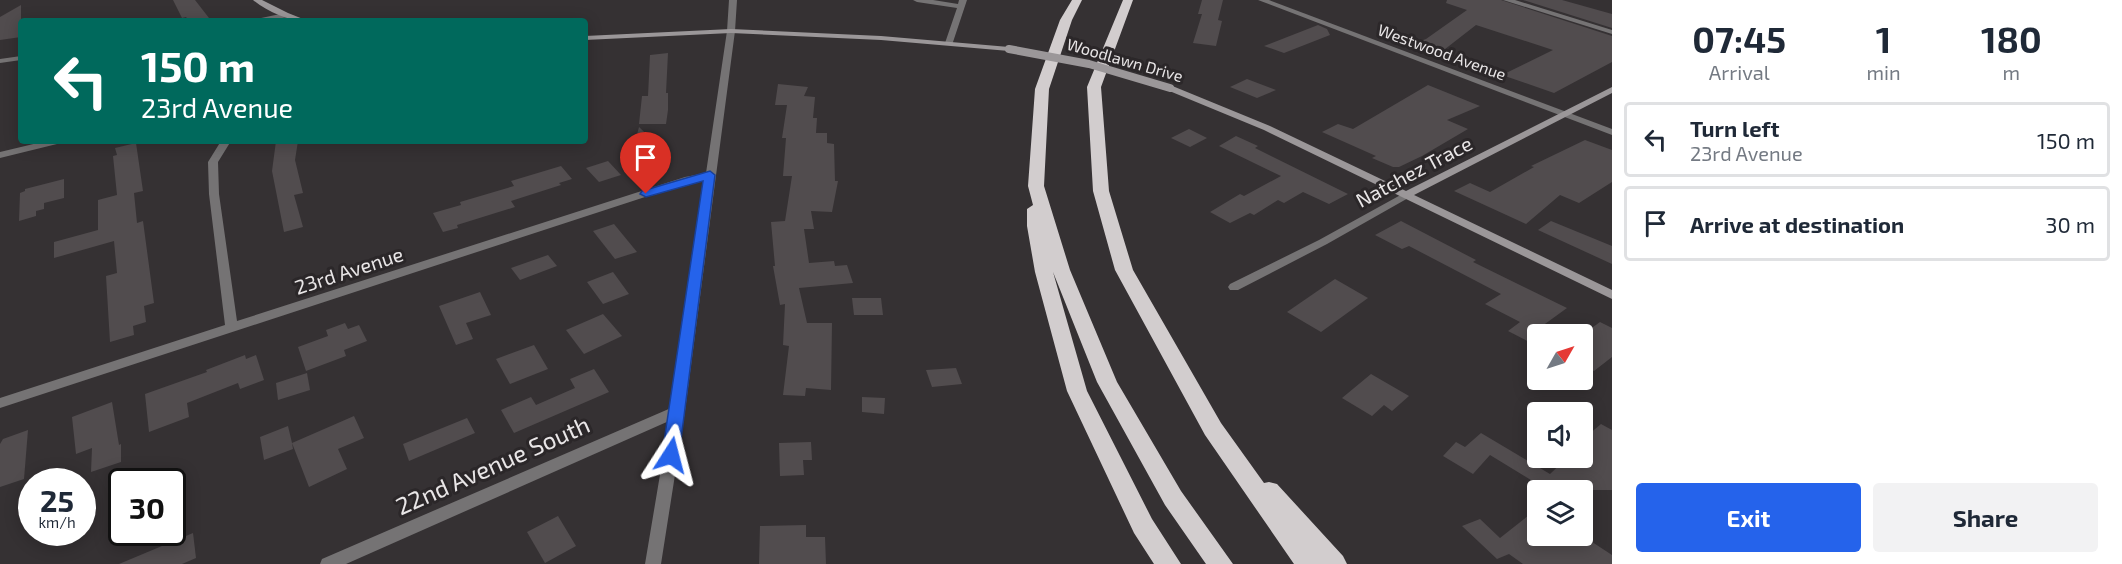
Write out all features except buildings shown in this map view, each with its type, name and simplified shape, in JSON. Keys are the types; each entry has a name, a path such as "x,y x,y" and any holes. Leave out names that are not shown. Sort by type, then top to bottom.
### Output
{"highway":[{"path":"1077,0 1066,20 1042,89 1035,226 1044,272 1077,391 1143,526 1168,564"},
{"path":"1128,0 1094,87 1101,191 1124,270 1213,429 1308,564"},
{"path":"1036,186 1061,270 1107,382 1173,498 1220,564"},
{"path":"1213,429 1334,564"}],"main road":[{"path":"257,0 294,18"},
{"name":"Woodlawn Drive","path":"588,38 731,31 950,43 1009,49 1089,64 1170,88 1267,128 1612,295"},
{"name":"Natchez Trace","path":"1406,195 1567,115 1612,90"}],"street":[{"path":"653,564 678,411 731,31 732,0"},
{"path":"917,0 961,3 950,43"},
{"name":"Westwood Avenue","path":"1262,0 1612,132"},
{"path":"1507,0 1612,32"},
{"path":"268,18 285,15"},
{"path":"0,62 18,59"},
{"path":"0,155 46,144"},
{"path":"224,144 213,162 214,194 232,329"},
{"name":"23rd Avenue","path":"0,403 689,179 710,175"},
{"name":"Natchez Trace","path":"1234,287 1323,242 1406,195"},
{"name":"22nd Avenue South","path":"327,564 678,411"}],"route":[{"path":"646,194 689,179 710,175 671,455"}]}
